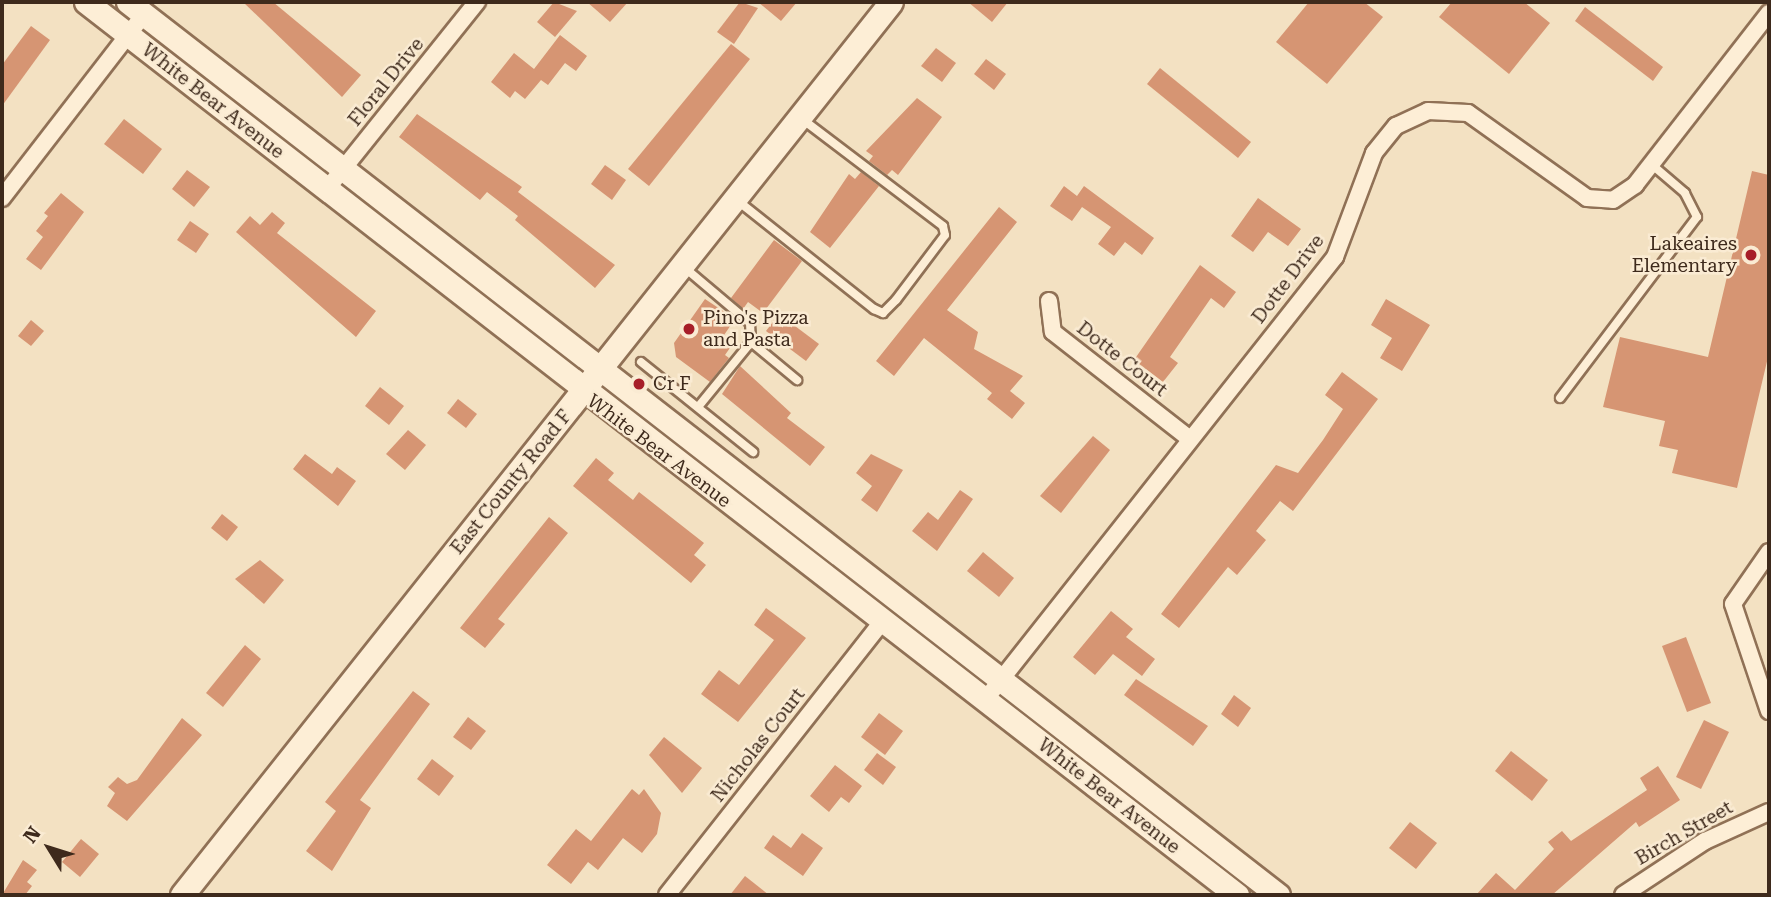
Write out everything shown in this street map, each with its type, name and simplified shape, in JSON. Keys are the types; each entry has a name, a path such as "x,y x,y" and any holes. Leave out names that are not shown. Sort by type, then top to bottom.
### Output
{"main road":[{"name":"White Bear Avenue","path":"86,2 583,393 1237,895"},
{"name":"East County Road F","path":"182,895 891,2"},
{"name":"White Bear Avenue","path":"136,8 342,170 604,366 1271,893"}],"street":[{"name":"Floral Drive","path":"327,189 477,2"},
{"path":"2,198 128,35 136,8"},
{"name":"Dotte Drive","path":"985,700 1335,257 1374,152 1412,117 1468,113 1600,201 1625,194 1769,13"},
{"name":"Dotte Court","path":"1049,302 1053,332 1190,439"},
{"path":"1769,552 1733,604 1769,711"},
{"name":"Nicholas Court","path":"667,895 883,621"},
{"name":"Birch Street","path":"1623,895 1705,841 1769,812"}],"lane":[{"path":"735,199 874,309 883,313 896,300 945,235 943,226 800,117"},
{"path":"1560,398 1697,217 1685,193 1651,164"},
{"path":"682,266 750,323 751,342 698,408"},
{"path":"751,342 797,380"},
{"path":"641,362 753,452"}],"building":[{"path":"243,2 273,2 361,75 342,97"},
{"path":"554,2 577,11 555,37 537,22"},
{"path":"587,2 628,2 610,22"},
{"path":"740,2 758,8 734,44 717,32"},
{"path":"758,2 797,2 781,21"},
{"path":"968,2 1008,2 992,22"},
{"path":"1309,2 1364,2 1383,17 1327,84 1276,42"},
{"path":"1452,2 1524,2 1550,23 1509,74 1439,17"},
{"path":"1585,7 1663,67 1653,81 1575,21"},
{"path":"31,26 50,40 2,106 2,65"},
{"path":"560,35 587,56 576,71 565,63 548,85 541,80 525,99 515,91 510,98 491,82 514,53 534,69"},
{"path":"731,44 750,59 649,186 628,169"},
{"path":"936,48 956,63 942,82 921,66"},
{"path":"986,59 1006,74 994,90 974,74"},
{"path":"1160,68 1251,142 1238,158 1147,84"},
{"path":"917,98 942,117 898,175 892,170 887,175 869,161 873,156 866,151"},
{"path":"417,114 522,187 518,192 615,265 595,288 515,220 518,216 487,192 480,200 399,137"},
{"path":"124,119 162,149 143,174 104,144"},
{"path":"605,165 626,180 612,200 591,184"},
{"path":"187,170 210,187 194,207 172,189"},
{"name":"Lakeaires Elementary","path":"1752,171 1769,175 1769,353 1737,488 1672,473 1678,450 1659,446 1665,421 1603,407 1620,337 1708,357"},
{"path":"861,172 879,186 830,248 810,232 849,174 855,179"},
{"path":"1064,186 1077,196 1084,186 1154,238 1142,255 1125,242 1114,256 1098,244 1111,227 1082,207 1072,221 1050,206"},
{"path":"61,193 84,212 41,270 26,259 43,237 36,231 48,216 44,213"},
{"path":"1258,198 1301,229 1288,246 1268,232 1253,252 1231,236"},
{"path":"999,207 1017,222 947,310 978,332 974,349 1023,376 1010,391 1025,403 1012,419 987,399 992,393 924,338 894,376 876,361"},
{"path":"272,212 285,223 277,233 376,311 356,337 236,232 250,216 260,225"},
{"path":"190,221 209,234 196,253 177,240"},
{"path":"774,240 802,261 763,313 748,302 743,309 731,298"},
{"path":"1200,265 1236,292 1224,308 1211,298 1170,357 1178,363 1163,382 1134,360"},
{"path":"705,299 735,319 722,338 732,345 725,355 729,358 710,382 676,357 674,343"},
{"path":"1386,299 1430,325 1402,371 1380,358 1392,338 1371,325"},
{"path":"779,314 819,344 806,361 766,331"},
{"path":"31,320 44,331 31,346 18,336"},
{"path":"740,366 791,413 787,418 825,447 810,466 722,394"},
{"path":"1342,372 1378,399 1293,511 1280,501 1256,531 1266,540 1237,575 1228,567 1179,628 1161,614 1276,465 1298,473 1323,440 1343,409 1325,395"},
{"path":"380,387 404,406 389,425 365,406"},
{"path":"458,399 477,414 466,428 447,413"},
{"path":"408,430 426,445 405,470 386,454"},
{"path":"1093,436 1110,450 1061,513 1040,496"},
{"path":"305,454 332,474 337,467 356,481 338,506 293,469"},
{"path":"871,454 903,470 877,512 861,500 872,486 856,473"},
{"path":"596,458 614,473 608,480 633,500 639,492 704,543 694,555 706,565 691,583 573,486"},
{"path":"960,490 973,499 937,551 912,531 928,512 938,520"},
{"path":"222,514 238,527 227,541 211,528"},
{"path":"549,517 568,533 498,619 505,624 485,648 460,628"},
{"path":"983,552 1014,578 999,597 967,571"},
{"path":"260,560 284,580 264,604 235,579"},
{"path":"766,608 806,638 738,722 701,694 719,670 739,685 774,640 754,625"},
{"path":"1111,611 1133,629 1126,637 1155,659 1142,676 1113,654 1095,675 1073,657"},
{"path":"1686,637 1711,703 1687,712 1662,646"},
{"path":"245,645 261,659 223,707 206,693"},
{"path":"1136,679 1208,726 1193,746 1124,695"},
{"path":"413,691 430,704 360,800 371,808 332,871 306,851 336,811 325,802"},
{"path":"1234,695 1251,708 1238,727 1221,714"},
{"path":"879,713 903,731 885,755 861,737"},
{"path":"468,717 486,731 471,750 453,737"},
{"path":"182,718 202,735 127,821 107,806 115,793 108,787 118,777 127,784 137,780"},
{"path":"1704,720 1729,732 1701,789 1676,777"},
{"path":"664,737 702,768 682,793 649,755"},
{"path":"1511,751 1548,780 1532,801 1495,771"},
{"path":"877,753 896,767 883,785 864,770"},
{"path":"432,759 454,776 439,796 417,779"},
{"path":"835,765 862,786 849,803 841,797 829,812 810,796"},
{"path":"1658,766 1680,800 1639,827 1636,822 1552,895 1476,895 1496,873 1515,890 1554,849 1548,842 1562,831 1571,841 1647,790 1640,778"},
{"path":"632,789 639,795 644,789 661,813 657,834 642,853 623,838 598,870 588,862 571,884 547,865 576,829 591,841"},
{"path":"1410,822 1437,843 1416,869 1389,848"},
{"path":"802,833 823,848 803,876 764,848 773,835 791,848"},
{"path":"81,839 99,854 80,877 62,862"},
{"path":"23,860 37,870 27,882 32,886 25,895 2,895"},
{"path":"745,876 769,895 730,895"}],"place":[{"name":"Lakeaires Elementary","path":"1751,255"},
{"name":"Pino's Pizza and Pasta","path":"689,329"},
{"name":"Cr F","path":"639,384"}]}
